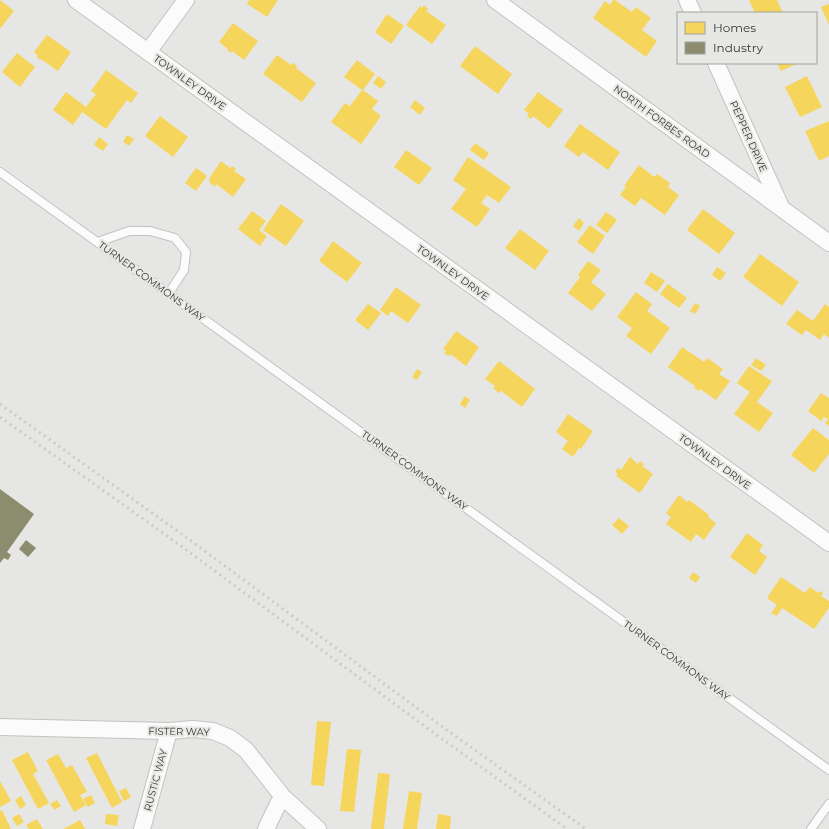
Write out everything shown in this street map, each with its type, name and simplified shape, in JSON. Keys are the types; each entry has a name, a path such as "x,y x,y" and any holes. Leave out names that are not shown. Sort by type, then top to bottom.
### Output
{"street":[{"name":"TOWNLEY DRIVE","path":"76,0 829,543"},
{"path":"148,52 186,0"},
{"name":"NORTH FORBES ROAD","path":"495,0 829,243"},
{"path":"687,0 693,12"},
{"name":"PEPPER DRIVE","path":"716,64 782,209"},
{"name":"FISTER WAY","path":"0,727 169,731 193,729 213,731 230,738 246,750 283,797 318,829"},
{"name":"RUSTIC WAY","path":"142,829 169,731"},
{"path":"266,829 283,797"}],"lane":[{"name":"TURNER COMMONS WAY","path":"0,172 829,770"},
{"path":"98,242 129,231 150,231 175,238 186,252 184,270 169,293"},
{"path":"811,829 829,804"}],"building: Homes":[{"path":"0,0 14,11 0,29"},
{"path":"249,0 278,0 267,17 247,4"},
{"path":"613,0 632,12 636,7 651,18 642,30 657,41 646,57 593,18 605,1 610,5"},
{"path":"749,0 777,0 783,12 755,12"},
{"path":"829,4 829,25 821,7"},
{"path":"424,5 428,9 426,11 446,25 432,44 406,25 420,6 422,8"},
{"path":"387,14 404,26 391,44 375,32"},
{"path":"233,23 258,41 244,60 232,51 231,53 219,42"},
{"path":"47,35 71,52 58,71 41,59 37,58 38,56 34,52"},
{"path":"475,46 512,74 498,94 460,66"},
{"path":"17,53 35,67 20,87 2,72"},
{"path":"277,55 291,65 293,63 297,66 296,68 316,83 302,102 263,74"},
{"path":"357,60 375,74 363,90 378,101 372,109 381,116 361,144 331,122 345,103 350,106 362,90 344,77"},
{"path":"778,64 796,64 781,71"},
{"path":"106,70 138,93 131,103 127,100 106,129 82,112 73,125 53,110 66,92 86,107 96,94 91,91"},
{"path":"378,76 386,82 381,89 373,83"},
{"path":"807,76 822,107 800,117 785,87"},
{"path":"538,92 563,110 549,129 533,116 531,119 527,116 529,114 524,110"},
{"path":"415,100 425,108 420,115 410,107"},
{"path":"160,116 188,137 173,157 145,136"},
{"path":"829,121 829,156 819,161 805,131"},
{"path":"580,124 620,152 608,170 583,152 579,157 564,146"},
{"path":"127,135 134,139 129,146 123,142"},
{"path":"99,137 108,144 103,151 94,145"},
{"path":"475,143 489,153 484,160 470,150"},
{"path":"406,150 432,168 419,185 394,167"},
{"path":"468,157 511,187 499,203 487,195 481,203 490,209 477,227 451,209 466,189 453,180"},
{"path":"221,161 230,168 232,166 236,169 234,171 246,179 233,197 216,184 215,187 209,182 209,179"},
{"path":"639,165 654,177 657,174 670,183 668,187 679,195 665,215 641,198 635,206 620,195 626,187 624,186"},
{"path":"196,168 207,176 196,191 185,183"},
{"path":"281,204 304,221 286,246 263,230"},
{"path":"703,209 735,233 719,254 687,230"},
{"path":"252,211 266,221 259,230 267,236 260,246 238,229"},
{"path":"606,212 617,220 607,233 596,225"},
{"path":"579,218 584,223 579,231 573,226"},
{"path":"590,225 605,236 593,254 577,242"},
{"path":"520,229 549,251 535,270 505,248"},
{"path":"333,241 362,263 347,282 319,261"},
{"path":"760,254 799,282 782,306 743,277"},
{"path":"588,261 601,270 591,282 606,294 592,311 568,293 580,277 578,275"},
{"path":"717,267 726,273 720,281 712,275"},
{"path":"651,272 665,281 657,292 644,283"},
{"path":"668,284 687,298 679,308 660,294"},
{"path":"396,287 421,305 408,323 391,311 388,316 380,310"},
{"path":"636,292 652,304 647,311 670,328 651,354 626,336 632,328 617,317"},
{"path":"695,303 700,306 695,314 690,311"},
{"path":"368,304 381,313 368,330 355,320"},
{"path":"825,304 829,307 829,338 824,334 820,340 806,330 802,335 786,324 797,310 813,321"},
{"path":"456,331 479,347 466,366 450,354 449,356 444,353 446,351 443,349"},
{"path":"682,347 704,362 707,358 723,369 719,374 730,381 716,400 700,389 699,391 694,388 695,386 668,367"},
{"path":"756,358 766,365 761,371 751,365"},
{"path":"499,361 535,389 522,407 501,391 499,393 493,388 495,386 485,379"},
{"path":"749,366 772,381 757,402 773,413 759,432 734,414 750,392 737,383"},
{"path":"417,369 422,372 417,380 412,377"},
{"path":"821,393 829,398 829,426 825,423 828,419 824,417 821,421 808,411"},
{"path":"465,396 470,400 465,408 460,404"},
{"path":"568,414 593,431 581,449 579,448 573,457 562,449 568,441 556,432"},
{"path":"813,428 829,440 829,454 814,473 791,455"},
{"path":"630,457 638,464 640,461 644,464 642,466 653,474 640,493 616,476 618,474 615,472 618,468 621,470"},
{"path":"679,495 687,502 689,500 709,515 708,517 716,523 704,540 696,534 691,542 666,524 671,517 666,513"},
{"path":"619,518 629,526 622,534 612,525"},
{"path":"747,533 763,545 759,551 767,557 755,575 730,557"},
{"path":"693,572 700,577 696,583 689,578"},
{"path":"781,577 805,593 810,587 818,593 820,591 823,593 821,596 829,601 829,608 814,629 782,608 777,616 771,613 777,605 767,598"},
{"path":"317,721 331,722 324,786 311,785"},
{"path":"347,749 361,750 354,812 340,811"},
{"path":"28,752 38,771 33,774 49,803 38,809 12,760"},
{"path":"97,753 122,802 112,808 86,758"},
{"path":"58,754 66,768 72,765 87,792 80,795 86,805 74,812 46,760"},
{"path":"378,773 390,774 384,829 371,829"},
{"path":"0,781 11,801 0,807"},
{"path":"126,788 131,797 124,801 119,791"},
{"path":"409,791 422,793 417,829 403,829"},
{"path":"91,795 95,803 88,807 83,799"},
{"path":"21,796 26,805 20,809 15,800"},
{"path":"57,800 61,806 54,810 50,804"},
{"path":"2,810 11,829 0,829 0,811"},
{"path":"19,814 24,822 17,826 12,818"},
{"path":"106,814 119,815 117,826 105,824"},
{"path":"438,814 451,816 450,829 436,829"},
{"path":"37,819 43,829 29,829 26,825"},
{"path":"80,820 85,829 63,829 71,825"}],"building: Industry":[{"path":"0,489 34,514 7,552 11,555 8,560 4,558 0,563"},
{"path":"26,540 36,548 28,557 19,549"}],"railway":[{"path":"0,404 183,535 444,728 586,829"},
{"path":"0,417 177,543 438,736 567,829"}]}
